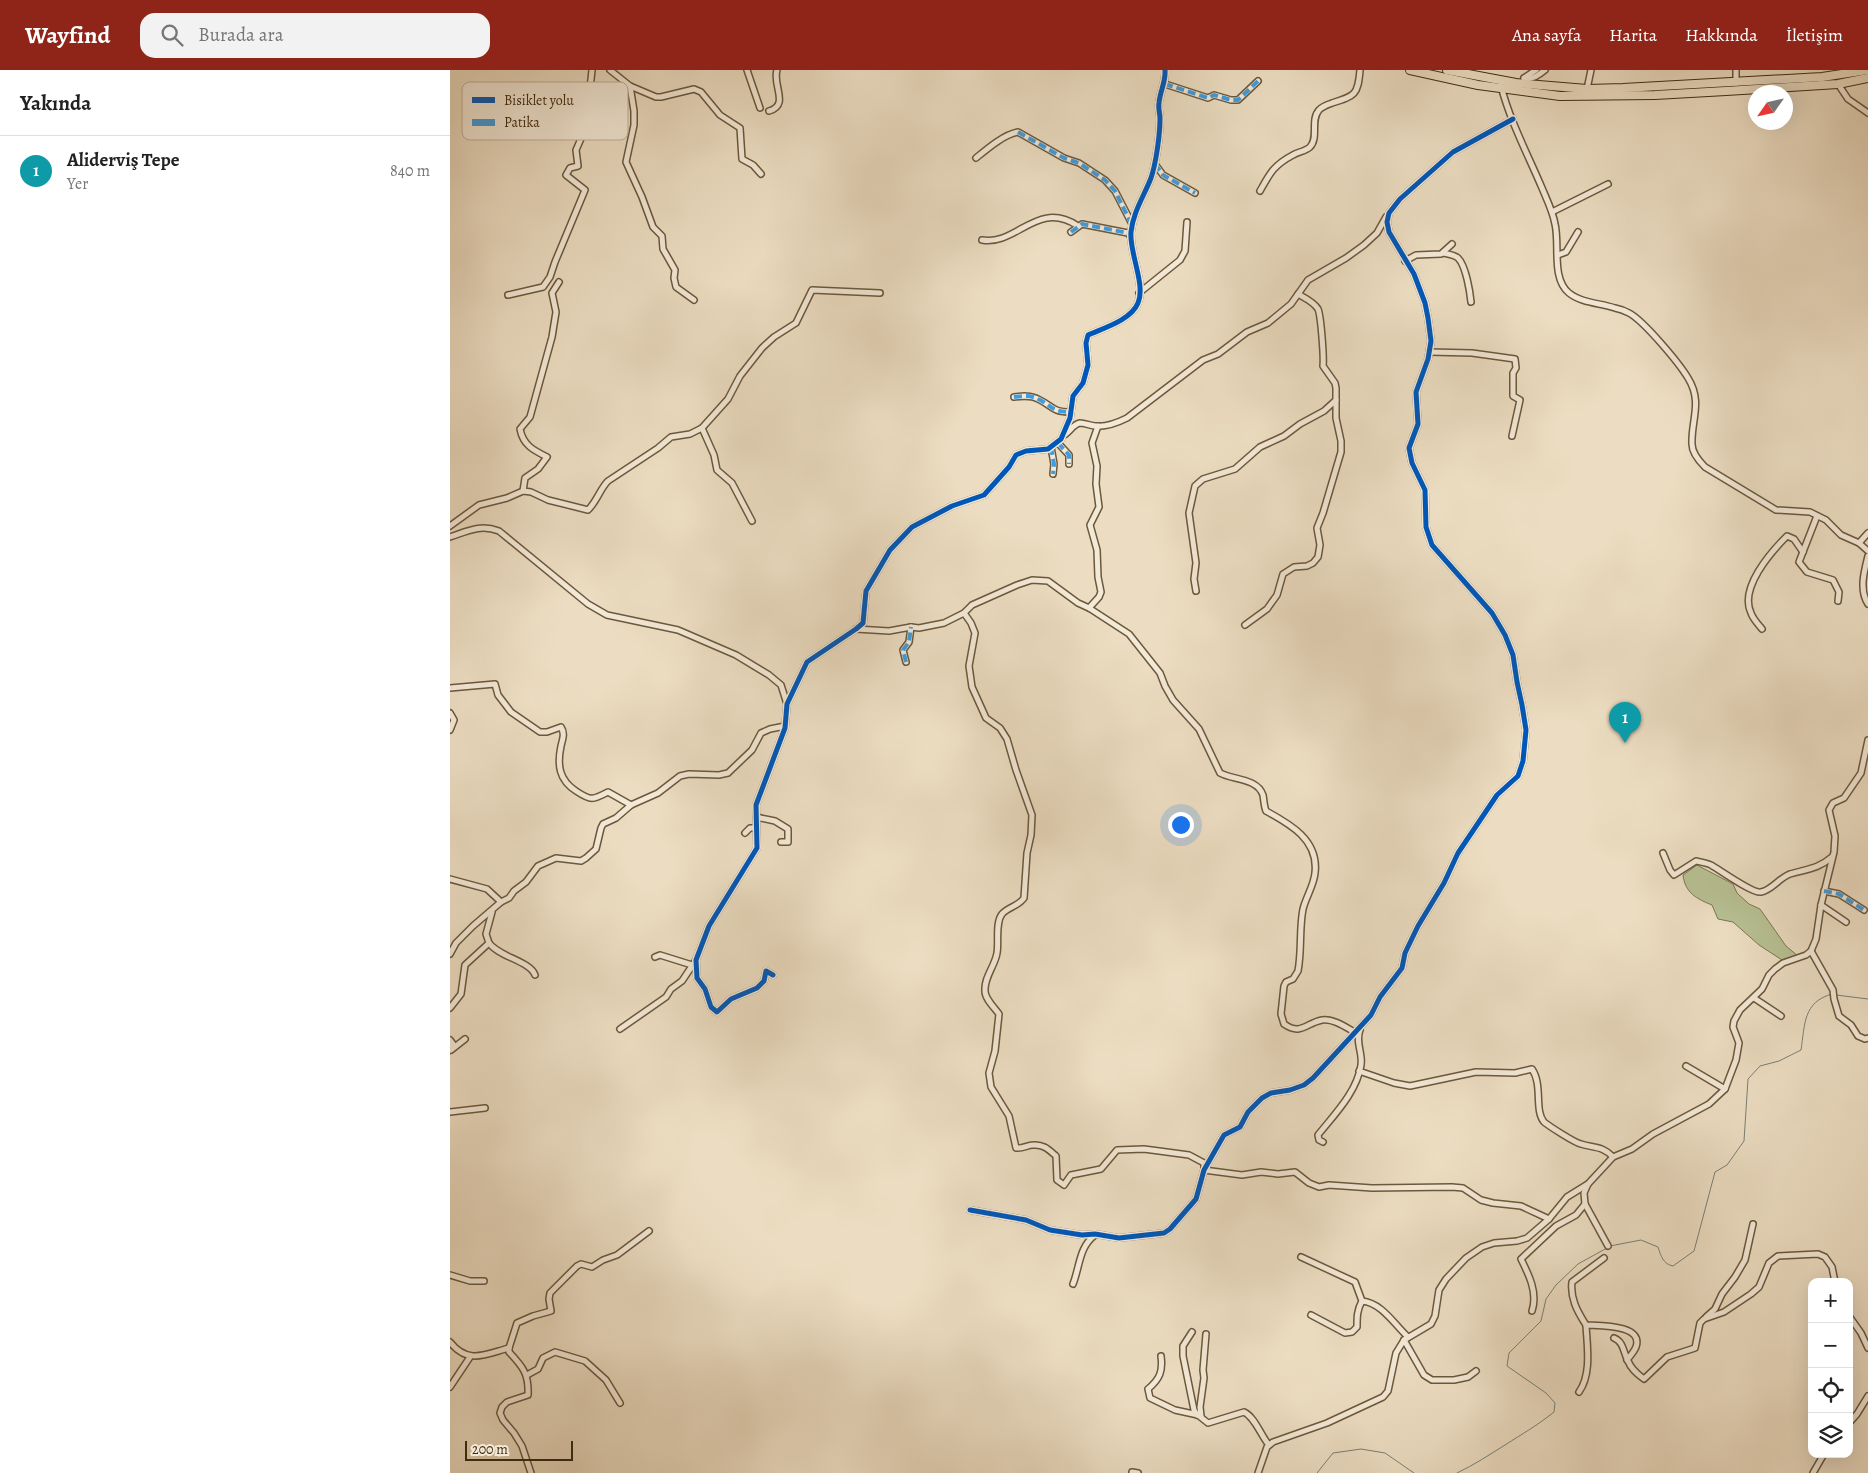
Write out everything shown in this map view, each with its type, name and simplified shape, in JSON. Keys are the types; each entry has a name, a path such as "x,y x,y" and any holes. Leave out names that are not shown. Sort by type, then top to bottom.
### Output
{"highway":[{"path":"1410,70 1478,85 1501,85 1521,80 1587,89 1822,78 1868,70"},
{"path":"1447,70 1501,85 1560,96 1621,96 1726,91 1838,84 1868,78"}],"street":[{"path":"610,70 625,82"},
{"path":"747,70 760,108"},
{"path":"769,111 776,109 779,105 780,99 775,76 777,70"},
{"path":"620,1029 666,997 671,988 682,981 694,962 709,926 757,848 756,805 785,726 787,704 807,662 862,623 866,590 890,550 912,527 952,506 984,495 1009,467 1016,454 1051,447 1058,443 1063,435 1071,412 1073,396 1083,383 1088,365 1086,343 1088,336 1130,315 1139,302 1139,279 1132,250 1132,225 1134,214 1155,164 1160,120 1159,103 1165,84 1165,70"},
{"path":"1260,191 1273,169 1293,154 1310,147 1314,141 1314,122 1318,112 1325,105 1356,94 1359,87 1360,70"},
{"path":"1521,80 1536,70"},
{"path":"1521,80 1536,77 1545,70"},
{"path":"1587,89 1591,70"},
{"path":"1736,70 1736,83"},
{"path":"1165,84 1208,98 1214,95 1238,100 1258,82"},
{"path":"1838,84 1848,99 1868,113"},
{"path":"1501,85 1513,119 1552,212 1556,226 1558,274 1562,286 1570,294 1581,300 1614,307 1630,314 1649,330 1688,378 1696,396 1692,446 1697,458 1705,467 1776,510 1810,512 1826,520 1841,536 1859,543 1868,551"},
{"path":"630,86 661,98 694,89 701,92 720,114 740,128 742,159 753,165 761,174"},
{"path":"630,86 634,125 626,162 642,197 646,212 653,226 662,236 663,249 674,270 676,287 694,300"},
{"path":"1063,435 1079,423 1098,426 1113,425 1127,418 1203,360 1218,354 1247,332 1268,323 1291,304 1308,280 1364,245 1376,233 1400,199 1453,152 1513,119"},
{"path":"976,158 1012,133 1018,132 1064,158 1080,163 1105,180 1115,191 1132,225"},
{"path":"508,295 543,287 550,278 586,190 566,175 570,168 578,166 576,150 580,140"},
{"path":"1155,164 1163,175 1195,193"},
{"path":"1552,212 1608,184"},
{"path":"970,1210 1026,1220 1050,1230 1082,1235 1095,1234 1119,1238 1164,1233 1170,1229 1196,1199 1204,1170 1224,1135 1240,1127 1248,1112 1262,1098 1271,1093 1285,1092 1304,1085 1313,1078 1371,1015 1380,997 1402,968 1405,953 1418,926 1444,883 1458,853 1497,795 1518,776 1523,761 1526,730 1512,653 1505,635 1492,613 1432,545 1426,527 1425,490 1409,456 1408,448 1418,424 1416,392 1431,341 1425,303 1414,274 1389,232 1387,222 1389,213"},
{"path":"982,240 994,240 1036,220 1069,220 1078,226"},
{"path":"1139,292 1180,260 1185,251 1187,222"},
{"path":"1071,232 1082,224 1128,233 1131,238"},
{"path":"1558,255 1566,252 1578,232"},
{"path":"1443,252 1452,244"},
{"path":"1406,261 1416,255 1443,252 1458,257 1466,276 1471,302"},
{"path":"523,491 525,478 538,469 546,458 530,448 521,438 520,429 530,417 550,346 556,312 552,293 559,282"},
{"path":"450,526 479,505 508,498 523,491 531,492 548,500 588,510 608,481 658,448 671,437 690,434 702,428 728,399 740,376 762,348 796,322 812,290 880,293"},
{"path":"1245,625 1267,609 1277,595 1283,574 1294,567 1307,566 1314,563 1318,557 1320,545 1317,528 1341,452 1341,441 1336,424 1335,383 1323,366 1325,352 1318,310 1313,303 1298,294"},
{"path":"1429,352 1472,353 1515,359 1513,396 1520,400 1512,436"},
{"path":"1014,397 1028,396 1037,398 1053,409 1071,412"},
{"path":"1196,591 1194,579 1196,562 1189,513 1195,486 1203,479 1235,469 1260,447 1284,436 1300,424 1324,411 1336,400"},
{"path":"1089,608 1101,592 1098,577 1097,550 1090,524 1099,504 1096,484 1097,466 1092,443 1098,426"},
{"path":"702,428 714,455 717,470 732,483 752,521"},
{"path":"1058,443 1069,455 1069,464"},
{"path":"1051,447 1054,464 1052,474"},
{"path":"1817,516 1799,562 1807,572 1833,580 1840,592 1838,601"},
{"path":"450,537 488,527 499,531 588,604 607,614 678,630 736,655 769,675 781,685 787,704"},
{"path":"1859,543 1868,533"},
{"path":"1762,629 1750,612 1748,596 1755,576 1779,543 1787,536 1794,539 1803,552"},
{"path":"1868,556 1864,570 1862,595 1868,604"},
{"path":"856,629 890,630 911,627 920,628 944,623 964,613 972,605 1032,580 1048,581 1078,603 1129,634 1160,673 1164,686 1173,700 1200,729 1220,773 1250,782 1259,789 1266,812 1297,829 1309,845 1315,860 1315,873 1303,909 1298,970 1293,979 1286,982 1284,986 1282,1019 1284,1024 1293,1029 1304,1028 1324,1020 1342,1025 1356,1033"},
{"path":"964,613 971,623 974,633 970,666 972,687 986,718 1000,728 1007,739 1032,815 1024,898 1001,917 997,955 984,989 986,996 999,1014 994,1051 988,1073 991,1088 1009,1116 1016,1148 1021,1149 1033,1145 1047,1147 1056,1156 1057,1180 1064,1186 1071,1175 1100,1169 1117,1150 1144,1150 1189,1155 1204,1163 1204,1170"},
{"path":"906,662 903,650 909,642 911,627"},
{"path":"450,688 495,684 498,695 511,712 540,732 547,732 561,727 564,734 560,749 562,780 589,798 595,799 608,792 631,805"},
{"path":"450,713 454,720 450,730"},
{"path":"450,954 453,942 501,902 509,898 514,890 526,882 538,866 556,858 581,861 596,849 603,824 616,818 631,805 658,793 680,776 728,773 752,750 761,733 785,726"},
{"path":"1258,1473 1269,1445 1280,1439 1327,1423 1383,1397 1388,1391 1396,1353 1406,1338 1431,1324 1435,1316 1439,1290 1446,1279 1466,1258 1482,1247 1494,1243 1527,1238 1549,1218 1567,1197 1588,1184 1613,1157 1632,1149 1653,1134 1709,1104 1724,1089 1736,1060 1739,1043 1733,1027 1740,1010 1754,998 1775,969 1784,963 1806,955 1811,951 1816,940 1835,836 1829,810 1832,803 1844,798 1857,780 1865,761 1865,750 1868,740"},
{"path":"756,818 775,821 788,829 788,842 782,842"},
{"path":"745,833 750,828 756,828"},
{"path":"1663,853 1670,870 1674,874 1696,861 1710,864 1753,892 1758,893 1767,891 1788,875 1822,866 1832,857"},
{"path":"450,879 487,889 501,902"},
{"path":"1824,891 1839,894 1864,910"},
{"path":"1821,905 1846,922"},
{"path":"493,909 486,934 489,944 502,954 531,968 536,975"},
{"path":"450,1008 461,994 465,965 489,944"},
{"path":"1811,951 1829,980 1839,1016 1851,1025 1858,1036 1865,1039 1868,1038"},
{"path":"655,957 660,955 694,962"},
{"path":"694,962 697,978 707,995 711,1007 717,1012 731,999 757,988 764,981 766,971 773,974"},
{"path":"1754,998 1781,1016"},
{"path":"1323,1142 1319,1140 1318,1135 1348,1098 1359,1071 1362,1057 1358,1036 1361,1026"},
{"path":"450,1050 465,1039"},
{"path":"450,1040 453,1044 450,1050"},
{"path":"1686,1066 1724,1089"},
{"path":"1359,1071 1394,1083 1410,1086 1476,1072 1515,1073 1532,1069 1537,1077 1540,1111 1544,1121 1576,1142 1607,1150 1613,1157"},
{"path":"450,1112 485,1108"},
{"path":"1204,1170 1242,1175 1261,1172 1278,1174 1295,1172 1308,1183 1319,1187 1329,1185 1372,1188 1463,1188 1481,1200 1521,1206 1549,1218"},
{"path":"1588,1184 1584,1193 1585,1204 1608,1246"},
{"path":"1532,1311 1534,1293 1521,1259 1556,1226 1576,1215 1585,1204"},
{"path":"1614,1338 1618,1339 1623,1346 1627,1360 1637,1374 1644,1379 1667,1357 1695,1348 1698,1339 1698,1327 1716,1309 1722,1294 1735,1278 1745,1260 1753,1224"},
{"path":"531,1473 522,1446 500,1413 502,1406 507,1402 528,1394 529,1380 527,1375 522,1365 509,1352 517,1323 551,1311 550,1293 577,1266 581,1264 592,1267 603,1260 617,1255 649,1231"},
{"path":"1074,1284 1081,1253 1087,1241 1095,1234"},
{"path":"1704,1320 1724,1312 1752,1294 1759,1287 1769,1263 1778,1256 1818,1254 1825,1257 1832,1267 1834,1278"},
{"path":"1301,1257 1356,1282 1362,1301 1357,1312 1357,1327 1352,1332 1345,1333 1311,1314"},
{"path":"1579,1392 1588,1363 1586,1325 1573,1301 1572,1282 1604,1258"},
{"path":"450,1275 470,1281 484,1281"},
{"path":"1362,1301 1382,1310 1406,1338 1424,1375 1432,1380 1454,1380 1468,1377 1476,1371"},
{"path":"1853,1321 1861,1332 1868,1348"},
{"path":"1586,1325 1621,1328 1631,1332 1636,1338 1636,1346 1627,1360"},
{"path":"1192,1332 1183,1346 1183,1356 1194,1410 1208,1423 1244,1412 1248,1414 1269,1445"},
{"path":"1199,1416 1204,1378 1206,1334"},
{"path":"450,1342 454,1348 470,1357 509,1348"},
{"path":"527,1375 538,1369 543,1358 555,1352 585,1361 606,1380 620,1403"},
{"path":"1161,1356 1163,1368 1156,1381 1148,1389 1150,1398 1175,1410 1199,1416"},
{"path":"450,1387 470,1357"},
{"path":"1853,1419 1868,1396"},
{"path":"1813,1473 1822,1458"}],"green space":[{"path":"1697,865 1733,884 1737,893 1749,904 1760,909 1786,946 1798,956 1782,960 1759,945 1733,922 1718,919 1712,905 1689,891 1684,881 1683,875"}],"waterway":[{"path":"1610,1246 1641,1240 1658,1247 1661,1256 1673,1266 1694,1251 1715,1172 1727,1165 1744,1141 1748,1079 1760,1066 1779,1061 1801,1050 1807,1015 1815,1002 1832,994"},
{"path":"1836,995 1868,999"},
{"path":"1457,1473 1554,1412 1555,1403 1546,1393 1507,1366 1509,1353 1541,1321 1546,1299 1556,1285 1578,1264 1607,1248"},
{"path":"1317,1473 1333,1453 1361,1449 1385,1453 1414,1473"}],"marked path":[{"path":"1165,84 1208,98 1214,95 1238,100 1258,81"},
{"path":"1018,132 1064,158 1079,163 1105,180 1115,191 1132,225"},
{"path":"1155,164 1163,175 1195,193"},
{"path":"1071,232 1082,224 1128,233 1131,238"},
{"path":"1014,397 1032,397 1056,410 1071,412"},
{"path":"1058,443 1069,455 1069,464"},
{"path":"1051,447 1054,464 1053,474"},
{"path":"906,662 903,650 909,642 911,627"},
{"path":"1824,891 1839,894 1864,910"}],"cycle path":[{"path":"773,975 766,971 764,981 757,988 731,999 717,1012 711,1007 705,989 697,978 696,960 709,926 757,848 756,805 785,728 787,704 807,662 863,623 866,591 890,550 912,527 952,506 984,495 1009,467 1016,455 1026,451 1048,449 1061,439 1070,418 1073,396 1083,383 1088,365 1086,343 1088,335 1123,319 1134,309 1140,296 1139,278 1132,249 1131,232 1139,204 1155,165 1160,118 1160,94 1165,79 1165,70"},
{"path":"970,1210 1026,1220 1050,1230 1082,1235 1095,1234 1119,1238 1164,1233 1170,1229 1196,1199 1204,1170 1224,1135 1240,1127 1248,1112 1262,1098 1271,1093 1290,1090 1304,1085 1313,1078 1371,1015 1380,997 1402,968 1405,953 1418,926 1444,883 1458,853 1497,795 1518,776 1523,761 1526,730 1513,655 1505,635 1492,613 1432,545 1426,527 1425,490 1412,463 1409,448 1418,424 1416,392 1428,359 1431,341 1425,303 1414,274 1389,232 1387,222 1389,213 1400,199 1453,152 1513,119"}],"place":[{"name":"Aliderviş Tepe","path":"1625,743"}]}
